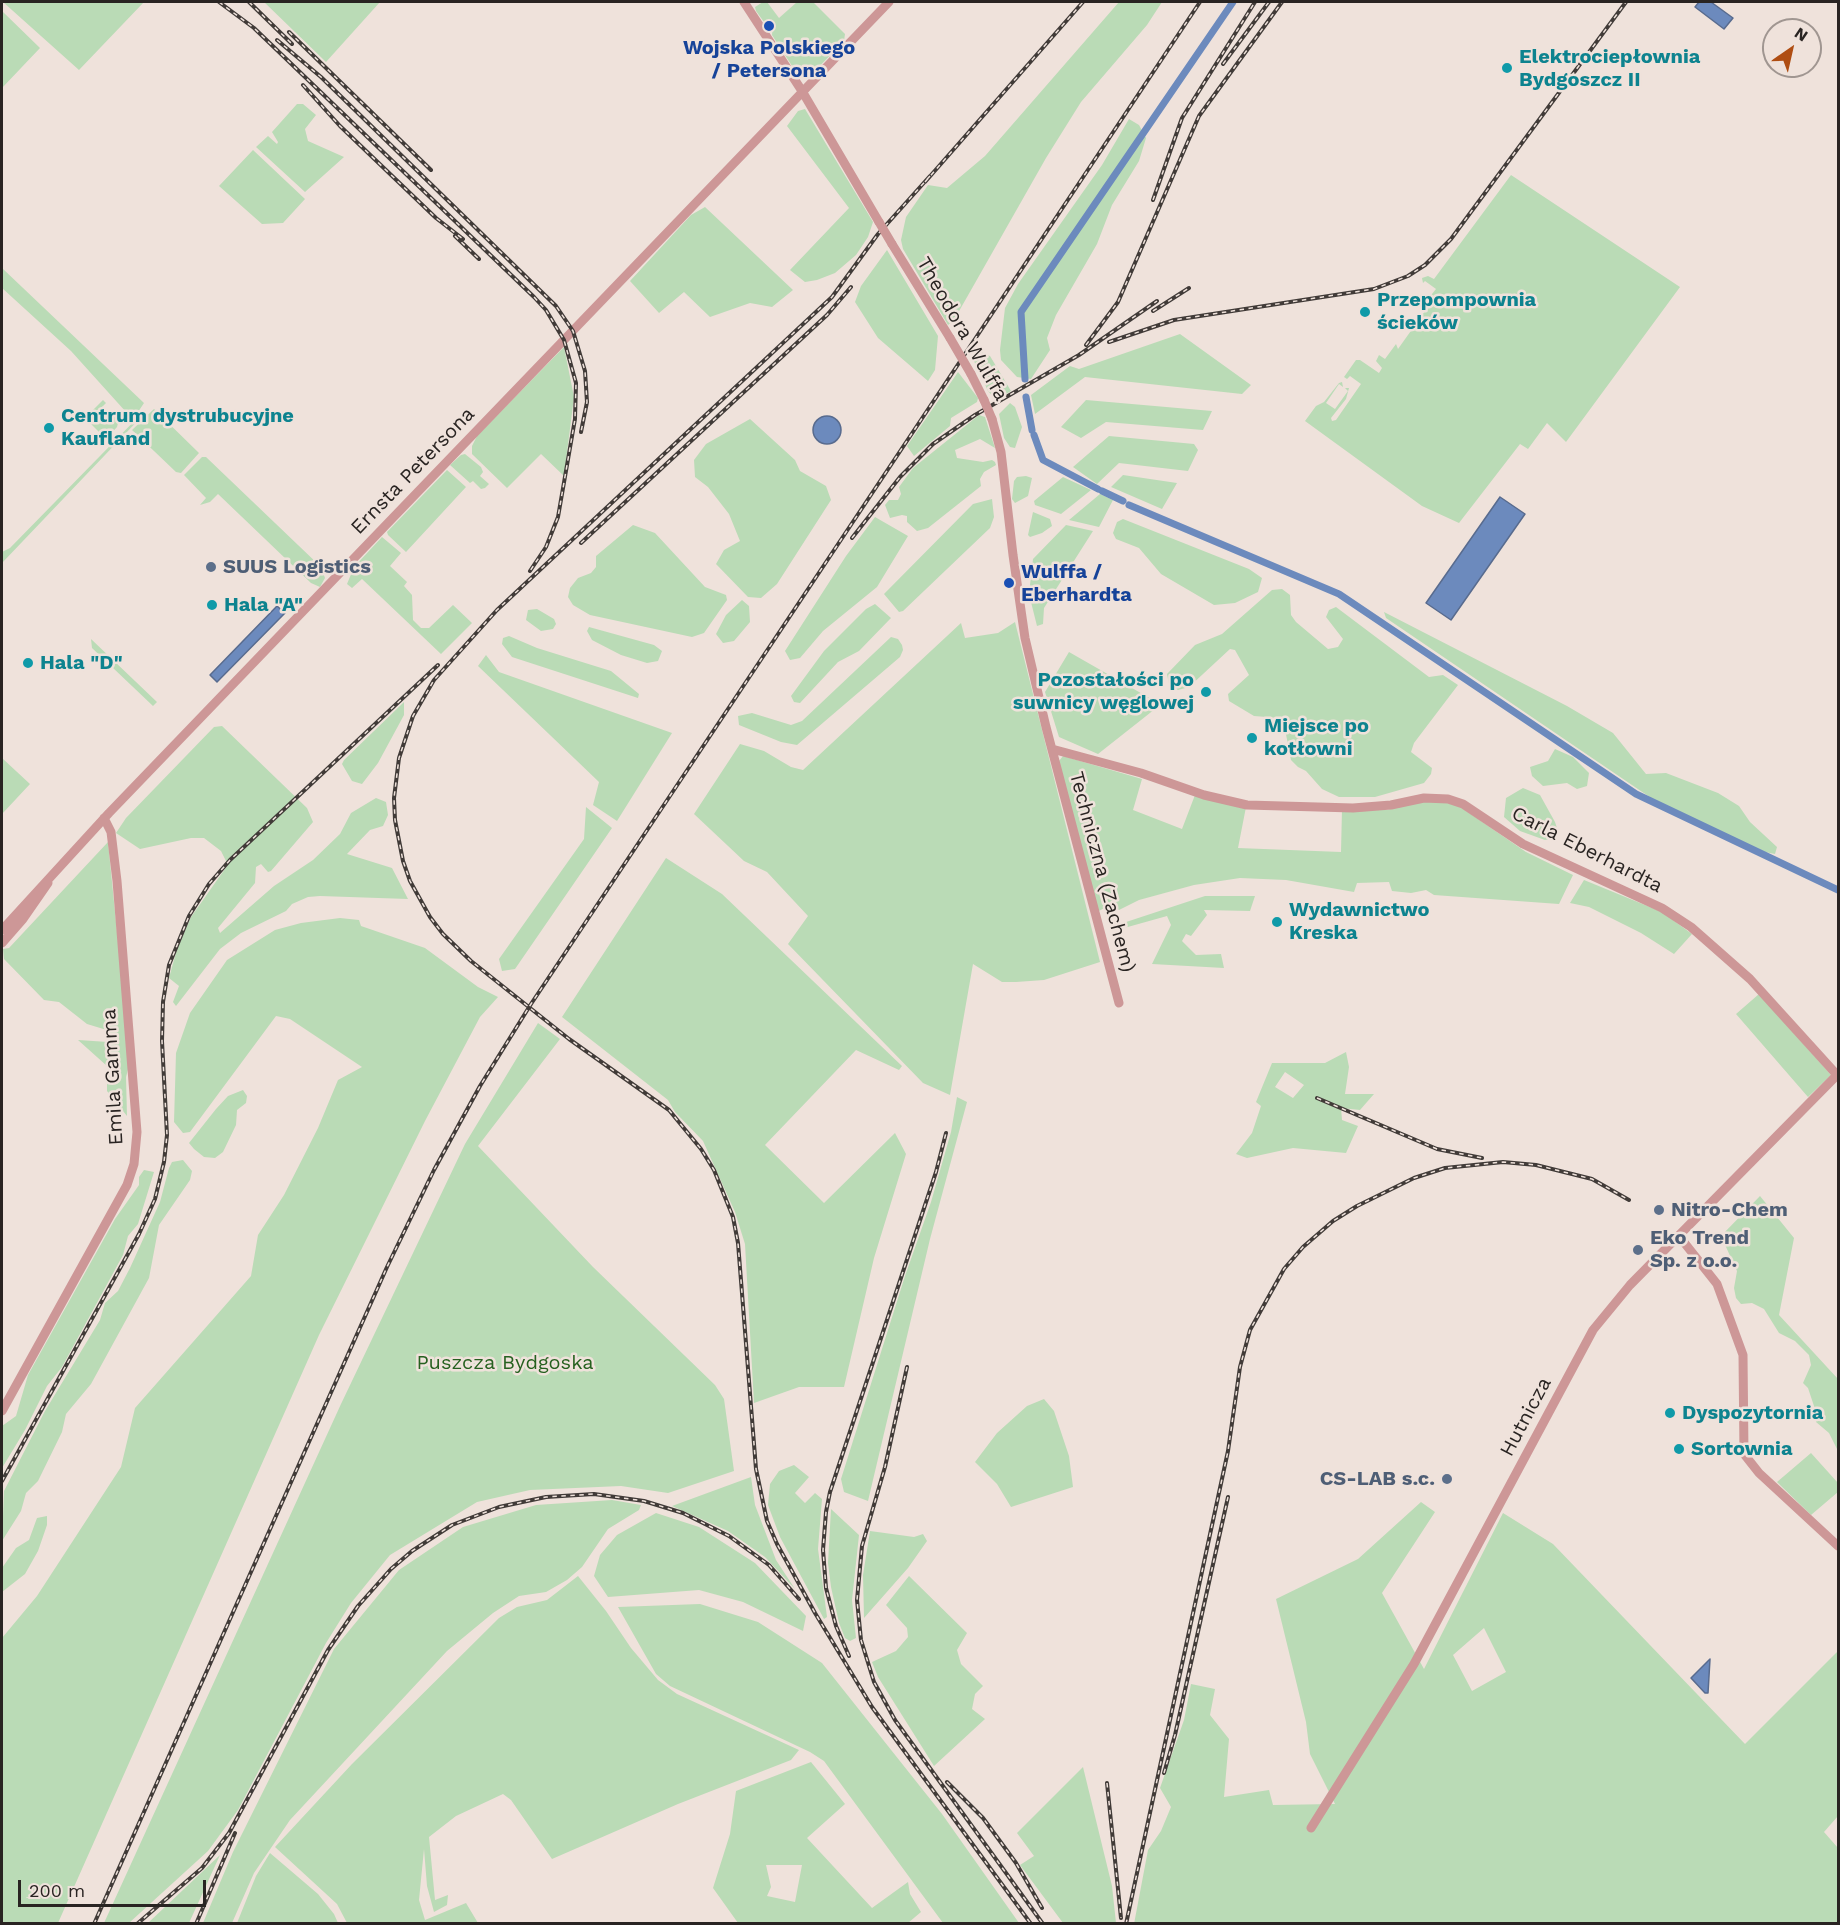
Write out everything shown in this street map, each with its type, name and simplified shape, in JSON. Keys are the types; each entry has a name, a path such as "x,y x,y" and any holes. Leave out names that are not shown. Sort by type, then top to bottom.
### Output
{"street":[{"name":"Theodora Wulffa","path":"744,2 802,91 950,338 971,374 992,419 1001,452 1012,555 1026,638 1052,749"},
{"name":"Ernsta Petersona","path":"2,930 104,818 889,2"},
{"name":"Techniczna (Zachem)","path":"1052,749 1119,1003"},
{"name":"Carla Eberhardta","path":"1052,749 1141,773 1204,795 1247,805 1353,808 1391,805 1424,798 1448,799 1463,804 1523,844 1662,908 1691,927 1752,981 1838,1075"},
{"name":"Emila Gamma","path":"2,1411 123,1191 134,1164 137,1132 118,892 111,832 104,818"},
{"name":"Ernsta Petersona","path":"2,943 27,914 51,878"},
{"name":"Hutnicza","path":"1311,1828 1414,1664 1593,1330 1616,1300 1838,1075"},
{"path":"1679,1236 1717,1284 1743,1355 1744,1454 1759,1473 1839,1546"}],"green space":[{"path":"3,2 144,2 79,70"},
{"path":"264,2 380,2 326,62"},
{"path":"767,2 779,18 797,2 813,2 845,34 844,41 813,73 801,75 794,69 772,35 773,24 769,19 764,22 756,11 755,7"},
{"path":"1119,2 1162,2 1147,25 1081,102 1046,158 954,320 948,325 903,249 901,240 906,217 928,185 947,188 985,156"},
{"path":"2,11 40,48 2,88"},
{"path":"297,104 303,104 316,115 305,129 308,141 344,157 305,192 256,147 268,136 277,144 272,132"},
{"path":"805,109 873,222 868,237 856,255 835,273 805,282 790,270 849,208 787,126 798,111"},
{"path":"1129,119 1139,125 1146,138 1139,161 1112,205 1097,244 1056,315 1047,338 1050,350 1031,379 1017,377 1001,360 1005,308 1018,284 1102,165"},
{"path":"253,150 305,199 283,223 262,224 219,186"},
{"path":"1511,175 1680,287 1566,442 1547,423 1528,449 1520,444 1459,523 1422,506 1305,421 1316,406 1324,402 1339,383 1342,382 1343,387 1339,384 1326,403 1335,409 1348,391 1345,388 1349,388 1346,399 1331,418 1332,421 1336,420 1361,384 1350,376 1347,379 1344,377 1356,360 1360,360 1379,373 1382,368 1376,361 1379,355 1385,359 1396,344 1398,349 1430,304 1428,299 1436,289 1425,281 1423,283 1422,278 1428,276 1434,279"},
{"path":"705,207 793,290 772,307 750,303 710,317 684,292 659,313 630,281 691,215"},
{"path":"887,250 938,336 935,370 928,381 878,338 855,302 861,286"},
{"path":"2,268 144,403 138,412 131,415 126,412 71,351 2,288"},
{"path":"1180,334 1251,385 1242,394 1085,377 1035,414 1031,395 1070,366 1079,369"},
{"path":"564,347 574,397 564,476 541,454 507,488 472,454 472,446 477,436"},
{"path":"979,351 990,356 1011,391 996,400 988,391 973,359"},
{"path":"958,372 978,398 977,402 951,418 950,426 914,456 907,446"},
{"path":"103,400 106,403 98,411 108,420 115,412 119,419 117,427 106,439 85,418"},
{"path":"1086,400 1212,411 1203,430 1106,422 1081,438 1061,427"},
{"path":"1010,403 1015,407 1022,427 1015,448 1010,447 1004,438 999,414"},
{"path":"154,409 199,453 181,473 176,472 132,430"},
{"path":"145,410 146,412 2,563 2,552 10,548"},
{"path":"979,415 985,417 995,448 980,439 955,450 957,458 995,462 996,465 984,472 980,479 981,486 928,528 917,531 907,522 907,516 890,518 885,505 889,500 898,500 901,494 899,487 913,468"},
{"path":"750,419 795,460 800,471 826,486 831,500 777,584 761,598 748,597 716,564 724,550 740,541 729,514 708,487 695,477 694,460 706,444"},
{"path":"1109,436 1194,444 1198,450 1188,471 1119,463 1097,484 1073,467"},
{"path":"465,454 481,467 483,472 480,476 489,484 485,488 481,489 473,481 470,483 450,465"},
{"path":"202,457 206,457 321,567 325,578 320,587 311,583 218,494 210,502 200,505 206,498 184,475"},
{"path":"447,470 466,487 406,552 387,532"},
{"path":"1123,475 1177,483 1162,509 1111,487"},
{"path":"1017,477 1032,478 1028,496 1015,503 1012,499 1014,481"},
{"path":"1063,477 1091,490 1061,514 1035,505 1034,501"},
{"path":"1100,494 1113,500 1099,527 1069,520"},
{"path":"992,499 994,517 990,528 903,611 899,612 884,594 973,504"},
{"path":"1033,512 1050,519 1052,526 1030,537 1028,535"},
{"path":"875,517 908,536 877,587 823,631 800,658 790,660 785,651 846,556"},
{"path":"1123,519 1249,569 1262,578 1258,592 1235,603 1214,605 1161,574 1139,548 1116,539 1113,533 1117,522"},
{"path":"633,525 655,533 705,587 726,595 727,600 704,633 692,637 590,615 573,605 568,597 570,588 578,578 591,573 596,567 596,556"},
{"path":"1066,525 1093,531 1044,608 1043,624 1037,626 1029,594 1033,559"},
{"path":"382,537 401,553 390,566 407,582 404,586 412,595 413,620 421,628 429,628 453,605 472,623 441,654 362,579 352,588 347,584 354,567"},
{"path":"1282,589 1290,595 1291,615 1296,622 1328,649 1338,647 1343,639 1326,617 1329,610 1336,607 1429,677 1443,675 1458,685 1414,743 1411,752 1432,768 1431,774 1424,783 1375,797 1339,797 1322,789 1306,771 1291,760 1284,724 1279,718 1254,716 1229,701 1228,694 1249,675 1235,650 1230,649 1189,687 1178,690 1169,684 1167,674 1195,645 1222,634 1272,590"},
{"path":"742,600 749,606 750,622 734,641 723,643 716,634 726,615"},
{"path":"875,604 891,618 859,651 838,662 800,703 794,702 791,696 824,651 866,609"},
{"path":"537,609 554,619 556,624 553,629 541,631 526,620 528,610"},
{"path":"1384,612 1567,706 1613,733 1646,774 1666,773 1718,793 1739,806 1750,822 1777,847 1775,854 1765,852 1657,802 1386,618"},
{"path":"1015,622 1100,962 1044,980 1016,982 1002,982 973,964 950,1095 923,1083 788,944 808,916 767,872 744,861 694,814 740,744 764,751 791,767 803,770 961,623 965,638 998,633"},
{"path":"589,627 654,645 662,651 658,661 647,663 621,655 592,640 587,631"},
{"path":"509,636 537,648 611,671 639,694 638,698 512,657 502,644 503,638"},
{"path":"891,637 898,639 902,645 903,650 900,657 797,745 781,742 739,725 738,716 752,713 791,725 802,721"},
{"path":"91,639 157,702 153,706 92,648"},
{"path":"1069,652 1153,700 1155,709 1098,754 1059,737 1045,692"},
{"path":"486,655 499,672 672,733 617,821 593,805 599,782 478,666"},
{"path":"404,702 404,715 378,763 362,784 352,781 342,764 344,760"},
{"path":"222,726 307,808 313,822 271,871 268,872 261,864 256,867 255,883 218,928 220,933 274,886 313,860 340,834 351,813 376,798 386,802 388,815 383,826 370,830 347,854 392,868 408,899 320,896 308,897 292,904 286,911 241,933 220,949 176,1006 173,1002 179,986 169,978 177,949 191,917 227,866 226,861 221,851 204,838 191,838 140,849 116,833 126,818 214,727"},
{"path":"1555,749 1573,757 1589,773 1587,786 1577,789 1567,783 1543,786 1532,776 1530,767 1548,761"},
{"path":"1063,756 1142,779 1133,810 1182,829 1195,795 1246,807 1238,848 1341,852 1342,809 1387,810 1429,798 1459,806 1526,852 1573,875 1559,904 1434,895 1426,890 1411,893 1392,891 1389,882 1357,883 1354,892 1286,880 1240,878 1194,885 1139,900 1119,910 1112,904 1095,913 1059,761"},
{"path":"2,758 30,784 2,814"},
{"path":"1523,788 1540,795 1558,831 1554,838 1545,840 1520,831 1504,817 1506,798"},
{"path":"586,807 612,828 515,969 502,971 499,959 584,839"},
{"path":"108,842 130,1062 126,1077 127,1116 107,1091 107,1066 78,1040 108,1042 110,1031 87,1024 59,1002 44,1000 4,959 3,949 9,948"},
{"path":"666,858 722,894 902,1066 899,1070 856,1050 765,1145 824,1203 895,1133 906,1154 874,1258 844,1387 799,1387 754,1403 745,1244 735,1212 703,1141 675,1112 668,1100 562,1017"},
{"path":"1584,880 1662,912 1692,934 1674,954 1641,933 1589,907 1570,903"},
{"path":"1205,896 1255,896 1250,911 1204,910 1207,915 1191,936 1186,934 1182,941 1196,955 1221,954 1224,968 1152,964 1171,925 1167,916 1117,930 1117,925"},
{"path":"340,918 359,920 361,926 425,948 478,987 498,997 480,1017 425,1121 319,1335 58,1923 2,1923 2,1638 37,1596 121,1467 135,1408 251,1276 258,1235 284,1195 318,1128 338,1080 362,1067 290,1019 276,1016 190,1132 183,1133 174,1122 176,1053 190,1013 227,960 275,930 301,923"},
{"path":"1759,994 1831,1075 1808,1097 1736,1014"},
{"name":"Puszcza Bydgoska","path":"538,1023 560,1039 478,1146 593,1267 715,1385 724,1399 734,1471 668,1493 621,1486 530,1490 477,1502 390,1555 351,1603 326,1643 238,1810 208,1851 129,1923 104,1923 341,1404 465,1144"},
{"path":"1346,1052 1349,1067 1345,1094 1374,1094 1360,1110 1341,1108 1342,1120 1358,1126 1346,1153 1293,1148 1247,1158 1236,1154 1252,1133 1261,1106 1256,1102 1272,1063 1325,1063","holes":["1285,1072 1304,1085 1293,1098 1275,1087"]},
{"path":"243,1090 247,1096 246,1103 237,1110 236,1125 223,1152 215,1158 204,1157 189,1143 228,1096"},
{"path":"957,1097 967,1102 930,1239 868,1501 844,1492 841,1479 905,1276 931,1202 951,1132"},
{"path":"183,1160 192,1171 190,1180 159,1225 149,1278 91,1384 66,1414 62,1432 38,1481 26,1493 21,1511 2,1541 4,1491 45,1411 100,1320 105,1303 118,1291 130,1268 160,1202 172,1162"},
{"path":"144,1170 154,1172 138,1224 128,1236 123,1255 62,1367 47,1386 25,1430 2,1468 2,1426 16,1416 28,1375 115,1219 139,1185 139,1177"},
{"path":"1760,1196 1794,1238 1779,1315 1838,1379 1838,1451 1829,1433 1816,1422 1808,1388 1803,1383 1811,1365 1809,1355 1795,1341 1779,1333 1764,1309 1752,1303 1741,1304 1736,1298 1734,1288 1737,1271 1721,1236"},
{"path":"1044,1399 1054,1411 1069,1456 1073,1487 1011,1507 997,1484 975,1462 997,1433 1027,1406"},
{"path":"1811,1453 1838,1483 1838,1492 1811,1515 1777,1482"},
{"path":"794,1465 809,1477 795,1493 805,1503 815,1493 822,1499 818,1549 827,1617 824,1619 780,1537 768,1505 770,1484 779,1471"},
{"path":"751,1477 755,1505 776,1560 795,1589 765,1557 728,1531 672,1506"},
{"path":"612,1500 641,1505 639,1510 608,1529 582,1567 567,1580 546,1592 519,1596 493,1613 447,1651 290,1820 254,1873 232,1923 203,1923 233,1852 334,1649 399,1570 463,1527 536,1505"},
{"path":"1421,1502 1435,1512 1382,1593 1424,1669 1503,1513 1553,1544 1745,1744 1838,1651 1838,1816 1824,1832 1838,1848 1838,1923 1134,1924 1148,1850 1161,1831 1171,1807 1160,1788 1184,1720 1191,1684 1215,1689 1210,1715 1229,1739 1224,1797 1269,1790 1273,1805 1335,1804 1310,1754 1306,1722 1276,1599 1358,1559","holes":["1484,1628 1506,1672 1472,1691 1453,1655"]},
{"path":"831,1509 859,1535 852,1600 856,1638 850,1641 845,1638 839,1623 831,1587 828,1563"},
{"path":"656,1513 699,1527 755,1563 806,1616 803,1631 743,1602 699,1590 608,1597 594,1576 600,1555 617,1535"},
{"path":"47,1516 47,1525 38,1551 25,1574 2,1592 2,1568 16,1548 29,1540 37,1518"},
{"path":"870,1531 914,1537 923,1534 927,1541 908,1568 864,1618 863,1575"},
{"path":"578,1576 606,1611 631,1648 658,1680 677,1694 799,1750 791,1760 678,1804 552,1859 511,1800 503,1794 456,1816 429,1837 435,1900 448,1895 447,1905 434,1912 427,1886 424,1849 419,1900 425,1920 466,1903 478,1923 347,1923 337,1904 275,1847 352,1764 499,1618 517,1607 547,1600"},
{"path":"909,1576 967,1633 957,1650 961,1664 983,1686 975,1694 972,1709 985,1719 934,1766 878,1677 872,1662 896,1651 908,1637 907,1628 886,1605"},
{"path":"700,1604 758,1622 822,1663 942,1814 1019,1923 943,1923 824,1761 810,1752 670,1686 656,1674 618,1607"},
{"path":"811,1762 845,1804 807,1838 872,1908 908,1882 910,1894 921,1912 908,1923 738,1923 713,1888 730,1834 736,1791","holes":["766,1865 802,1865 795,1902 767,1896 771,1887"]},
{"path":"1083,1767 1112,1886 1116,1923 1063,1923 1020,1865 1034,1856 1017,1833"},
{"path":"270,1853 318,1894 334,1914 338,1923 237,1923 256,1876"},
{"path":"220,1855 189,1923 148,1923"}],"water":[{"path":"1699,2 1711,2 1733,18 1724,29 1695,7"},
{"path":"827,416 837,420 841,430 837,440 827,444 817,440 813,430 817,420"},
{"path":"1500,497 1525,514 1451,620 1426,603"},
{"path":"277,606 285,613 217,682 210,675"},
{"path":"1710,1659 1708,1693 1705,1693 1691,1678"}],"waterway":[{"path":"1025,379 1021,312 1233,2"},
{"path":"1026,397 1032,430"},
{"path":"1034,435 1043,460 1098,489"},
{"path":"1102,491 1123,501"},
{"path":"1129,505 1339,594 1636,794 1838,890"}],"railway":[{"path":"219,2 254,28 534,297 546,310 564,340 576,383 575,419 558,517 546,547 530,571"},
{"path":"249,2 292,44"},
{"path":"925,182 1083,2"},
{"path":"94,1924 387,1267 434,1170 480,1086 531,1004 1200,2"},
{"path":"1153,200 1182,118 1255,2"},
{"path":"1223,64 1269,2"},
{"path":"1086,345 1118,302 1199,116 1282,2"},
{"path":"1109,342 1174,320 1374,289 1408,276 1425,265 1451,239 1626,2"},
{"path":"289,32 431,170"},
{"path":"277,40 321,77 556,306 573,331 585,371 587,402 581,432"},
{"path":"303,85 340,126 436,218 463,239"},
{"path":"930,176 878,234 832,297 497,610 434,680 413,716 399,758 394,798 395,820 403,861 410,881 430,917 443,934 471,961 569,1039 669,1110 701,1149 714,1170 733,1217 738,1243 756,1469 767,1521 815,1613 872,1707 1031,1924"},
{"path":"455,236 479,259"},
{"path":"581,543 827,315 851,287"},
{"path":"1153,311 1189,288"},
{"path":"852,538 900,477 933,444 975,415 1079,355 1157,301"},
{"path":"2,1481 139,1234 155,1199 164,1162 167,1135 162,1041 163,1002 169,965 189,916 209,884 230,860 438,665"},
{"path":"1317,1098 1437,1149 1482,1158"},
{"path":"849,1656 836,1626 826,1588 823,1550 826,1512 830,1492 936,1172 946,1133"},
{"path":"1126,1924 1228,1451 1240,1367 1250,1330 1284,1269 1303,1247 1333,1221 1357,1206 1414,1178 1445,1168 1503,1162 1536,1165 1592,1179 1629,1200"},
{"path":"907,1367 885,1467 862,1546 857,1600 861,1640 874,1682 895,1720 1043,1924"},
{"path":"137,1924 202,1868 229,1833 328,1650 358,1606 391,1569 412,1551 452,1525 499,1507 546,1497 594,1494 644,1501 683,1513 729,1536 769,1565 799,1599"},
{"path":"1164,1773 1175,1735 1228,1497"},
{"path":"947,1782 983,1818 1016,1863 1042,1908"},
{"path":"1107,1783 1121,1918"},
{"path":"196,1924 235,1833"}],"place":[{"name":"Wojska Polskiego / Petersona","path":"769,26"},
{"name":"Elektrociepłownia Bydgoszcz II","path":"1507,68"},
{"name":"Przepompownia ścieków","path":"1365,312"},
{"name":"Centrum dystrubucyjne Kaufland","path":"49,428"},
{"name":"SUUS Logistics","path":"211,567"},
{"name":"Wulffa / Eberhardta","path":"1009,583"},
{"name":"Hala \"A\"","path":"212,605"},
{"name":"Hala \"D\"","path":"28,663"},
{"name":"Pozostałości po suwnicy węglowej","path":"1206,692"},
{"name":"Miejsce po kotłowni","path":"1252,738"},
{"name":"Wydawnictwo Kreska","path":"1277,922"},
{"name":"Nitro-Chem","path":"1659,1210"},
{"name":"Eko Trend Sp. z o.o.","path":"1638,1250"},
{"name":"Dyspozytornia","path":"1670,1413"},
{"name":"Sortownia","path":"1679,1449"},
{"name":"CS-LAB s.c.","path":"1447,1479"}]}
